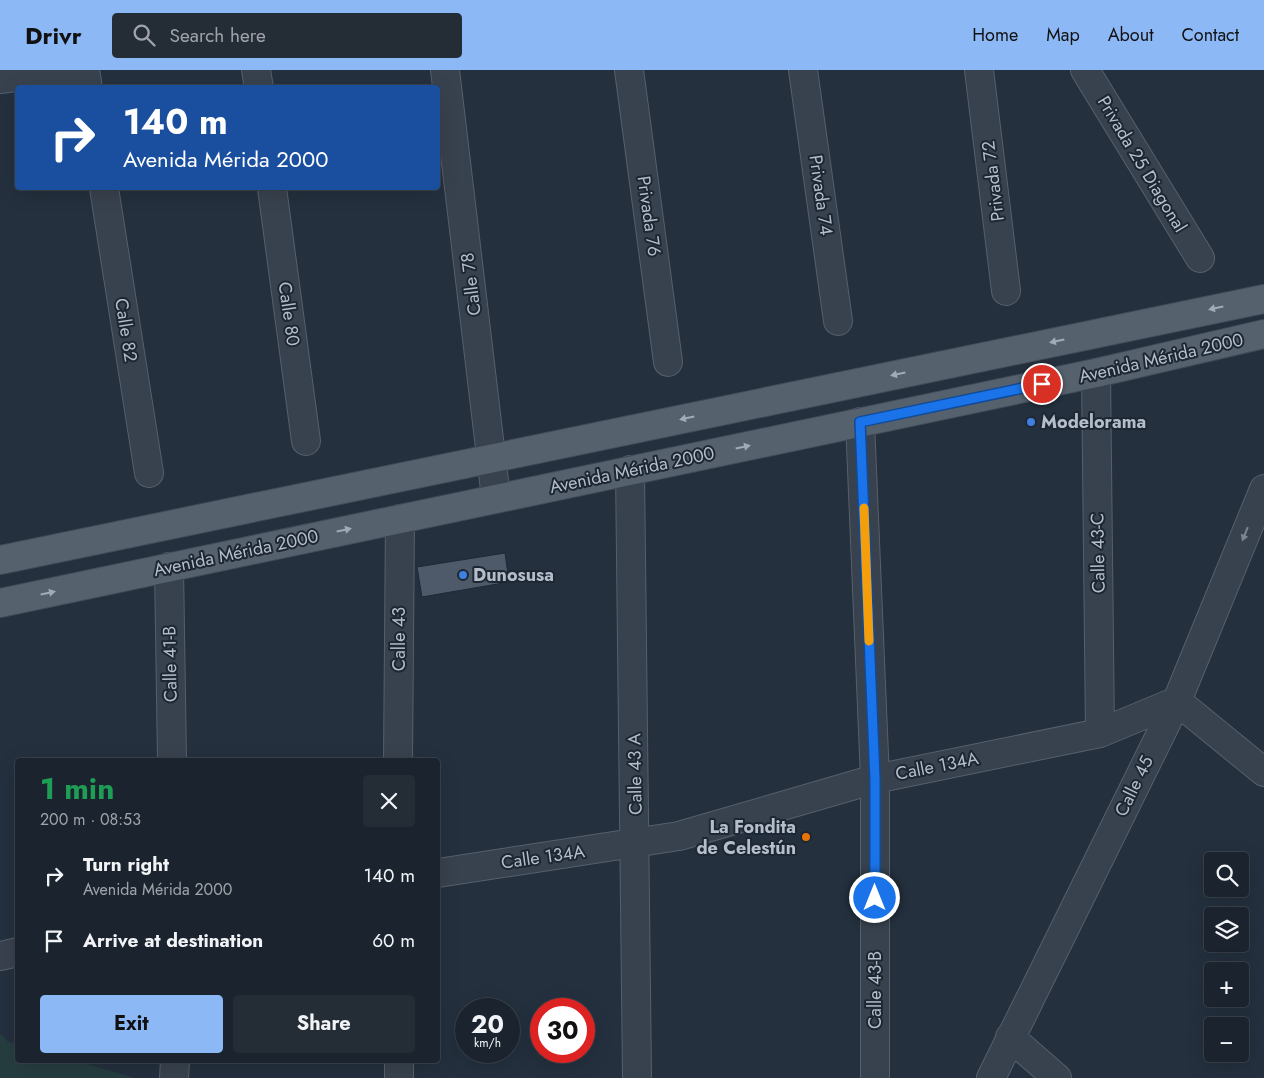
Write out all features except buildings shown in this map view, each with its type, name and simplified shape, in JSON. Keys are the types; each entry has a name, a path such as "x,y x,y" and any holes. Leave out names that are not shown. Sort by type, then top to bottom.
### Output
{"main road":[{"name":"Avenida Mérida 2000","path":"0,560 1264,298"},
{"name":"Avenida Mérida 2000","path":"0,602 1096,373 1264,334"}],"street":[{"path":"0,79 70,70"},
{"path":"85,70 88,85"},
{"path":"256,70 258,85"},
{"name":"Calle 78","path":"445,70 496,498"},
{"name":"Privada 76","path":"629,70 668,362"},
{"name":"Privada 74","path":"803,70 838,321"},
{"name":"Privada 72","path":"980,70 1006,291"},
{"name":"Privada 25 Diagonal","path":"1085,70 1200,258"},
{"name":"Calle 82","path":"104,190 149,473"},
{"name":"Calle 80","path":"272,190 306,441"},
{"name":"Calle 43-C","path":"1096,373 1100,733"},
{"name":"Calle 43-B","path":"860,422 875,779 875,1078"},
{"name":"Calle 43 A","path":"630,470 636,844 637,1078"},
{"name":"Calle 45","path":"991,1078 1010,1036 1177,701 1264,489"},
{"name":"Calle 43","path":"398,758 400,519"},
{"name":"Calle 41-B","path":"168,567 172,758"},
{"path":"1177,701 1264,772"},
{"name":"Calle 134A","path":"440,873 679,836 875,779 1100,733 1177,701"},
{"path":"0,956 15,953"},
{"path":"1010,1036 1057,1078"},
{"path":"174,1078 175,1063"},
{"path":"399,1063 399,1078"}],"green space":[{"path":"0,1033 7,1041 15,1043 15,1063 83,1063 135,1078 0,1078"}],"slow traffic":[{"path":"864,508 869,641"}],"place":[{"name":"Modelorama","path":"1031,422"},
{"name":"Dunosusa","path":"463,575"},
{"name":"La Fondita de Celestún","path":"806,837"}],"route":[{"path":"875,898 875,779 860,422 1042,384"}]}
